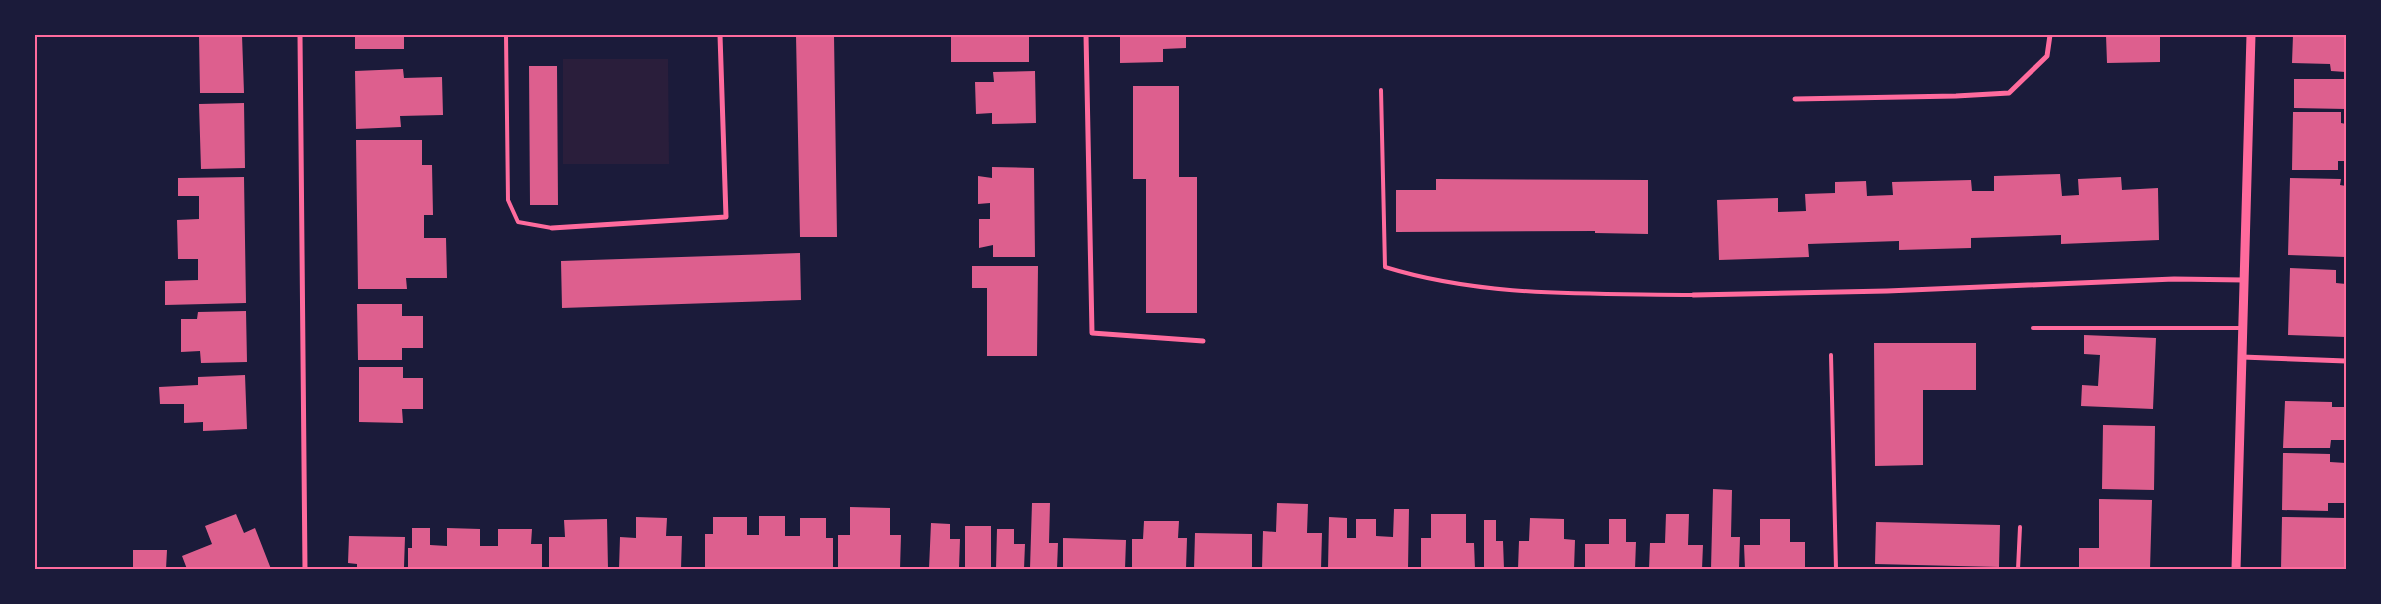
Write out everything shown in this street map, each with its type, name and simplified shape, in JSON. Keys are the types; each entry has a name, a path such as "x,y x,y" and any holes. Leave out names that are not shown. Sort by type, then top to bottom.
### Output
{"street":[{"path":"300,35 305,569"},
{"path":"552,228 726,217 720,35"},
{"path":"1086,35 1092,333 1203,341"},
{"path":"1795,99 1956,96 2009,92 2046,56 2050,35"},
{"path":"2236,569 2252,35"},
{"path":"1693,295 1887,291 2174,279 2244,280"},
{"path":"2242,357 2346,361"}],"lane":[{"path":"506,35 508,200 518,222 552,228"},
{"path":"1381,90 1385,267 1458,286 1518,292 1693,295"},
{"path":"2033,328 2242,328"},
{"path":"1831,355 1836,569"},
{"path":"2018,569 2020,527"}],"shaded area":[{"path":"563,59 668,59 669,164 563,164"}],"building":[{"path":"199,35 242,35 244,93 200,93"},
{"path":"355,35 404,35 404,49 355,49"},
{"path":"796,35 834,35 837,237 800,237"},
{"path":"951,35 1029,35 1029,62 951,62"},
{"path":"1120,35 1186,35 1186,48 1163,49 1163,62 1120,63"},
{"path":"2106,35 2160,35 2160,62 2107,63"},
{"path":"2293,35 2346,35 2346,72 2331,71 2330,64 2292,63"},
{"path":"529,66 557,66 558,205 530,205"},
{"path":"403,69 404,78 442,77 443,115 400,116 401,127 356,129 355,71"},
{"path":"1035,71 1036,123 992,124 992,113 976,114 975,82 994,82 993,72"},
{"path":"2294,79 2346,79 2346,109 2294,108"},
{"path":"1133,86 1179,86 1179,177 1197,177 1197,313 1146,313 1146,179 1133,179"},
{"path":"244,103 245,168 201,169 199,104"},
{"path":"2293,112 2341,112 2341,123 2346,124 2346,161 2338,161 2338,170 2292,170"},
{"path":"356,140 422,140 422,165 432,165 433,215 424,215 424,238 446,238 447,278 406,278 407,289 358,289"},
{"path":"992,167 1034,168 1035,257 993,257 993,245 979,248 979,219 990,219 990,203 978,204 978,176 992,178"},
{"path":"2060,174 2062,196 2079,195 2078,179 2121,177 2122,190 2158,188 2159,240 2061,244 2061,235 1971,238 1971,248 1899,250 1899,241 1808,244 1809,257 1719,260 1717,200 1778,198 1778,212 1806,211 1805,194 1835,193 1835,182 1866,181 1867,196 1893,195 1892,182 1971,180 1972,191 1994,191 1994,176"},
{"path":"244,177 246,303 165,305 165,281 198,280 198,259 178,259 177,220 199,219 199,196 178,196 178,178"},
{"path":"2290,178 2341,179 2340,185 2346,186 2346,257 2288,255"},
{"path":"1436,179 1648,180 1648,234 1595,233 1595,231 1396,232 1396,190 1436,190"},
{"path":"800,253 801,300 562,308 561,261"},
{"path":"972,266 1038,266 1037,356 987,356 987,288 972,288"},
{"path":"2290,268 2336,270 2336,283 2346,284 2346,337 2288,335"},
{"path":"357,304 402,304 402,316 423,316 423,348 402,348 402,360 358,360"},
{"path":"246,311 247,362 201,363 200,351 181,352 181,319 197,319 198,312"},
{"path":"2084,335 2156,338 2153,409 2081,406 2082,385 2098,386 2100,355 2084,354"},
{"path":"1874,343 1976,343 1976,390 1923,390 1923,465 1875,466"},
{"path":"359,367 403,367 403,378 423,378 423,409 402,409 403,423 359,422"},
{"path":"245,375 247,429 203,431 203,422 184,423 184,404 160,404 159,387 198,385 198,377"},
{"path":"2285,401 2332,402 2332,407 2346,407 2346,440 2331,440 2330,448 2283,448"},
{"path":"2103,425 2155,426 2154,490 2102,489"},
{"path":"2283,453 2330,454 2330,462 2346,463 2346,503 2328,503 2328,511 2282,510"},
{"path":"1713,489 1732,490 1731,537 1740,537 1739,569 1711,569"},
{"path":"2099,499 2152,500 2150,569 2079,569 2079,548 2099,548"},
{"path":"1032,503 1050,503 1049,543 1058,543 1057,569 1030,569"},
{"path":"1277,503 1308,504 1307,533 1322,533 1321,569 1262,569 1263,531 1276,532"},
{"path":"850,507 890,508 890,535 901,535 900,569 838,569 838,535 850,535"},
{"path":"1394,509 1409,509 1408,569 1328,569 1329,517 1347,518 1347,538 1356,538 1356,519 1376,519 1376,536 1393,537"},
{"path":"236,514 244,533 255,528 271,569 187,569 182,556 212,544 205,526"},
{"path":"1431,514 1466,514 1466,543 1474,543 1475,569 1421,569 1421,538 1431,538"},
{"path":"1666,514 1689,514 1688,545 1703,545 1702,569 1649,569 1650,543 1665,543"},
{"path":"759,516 785,516 785,536 800,536 800,518 826,518 826,538 833,538 833,569 705,569 705,534 713,534 713,517 747,517 747,535 759,535"},
{"path":"636,517 667,518 666,536 682,536 681,569 619,569 620,537 636,538"},
{"path":"2282,517 2346,518 2346,567 2281,569"},
{"path":"1530,518 1564,519 1564,539 1575,540 1574,569 1518,569 1519,541 1529,541"},
{"path":"607,519 608,569 549,569 549,537 565,537 564,520"},
{"path":"1609,519 1626,519 1626,542 1636,542 1635,569 1585,569 1585,544 1609,544"},
{"path":"1760,519 1790,519 1790,542 1805,542 1805,569 1745,569 1744,545 1760,545"},
{"path":"1484,520 1496,520 1496,541 1503,541 1504,569 1484,569"},
{"path":"1144,521 1179,521 1178,538 1187,538 1186,569 1132,569 1132,539 1143,539"},
{"path":"1876,522 2000,525 1999,567 1875,564"},
{"path":"931,523 950,524 950,539 960,539 959,569 929,569"},
{"path":"965,526 991,526 991,569 965,569"},
{"path":"412,528 430,528 430,545 447,546 447,528 480,529 480,546 498,546 498,529 532,529 531,544 542,544 542,569 408,569 408,548 412,548"},
{"path":"997,529 1014,529 1014,544 1025,544 1024,569 996,569"},
{"path":"1195,533 1252,534 1252,569 1194,569"},
{"path":"349,536 405,537 404,567 357,569 357,564 348,563"},
{"path":"1063,538 1126,540 1125,569 1063,569"},
{"path":"133,550 167,550 166,569 129,569 133,567"}]}
